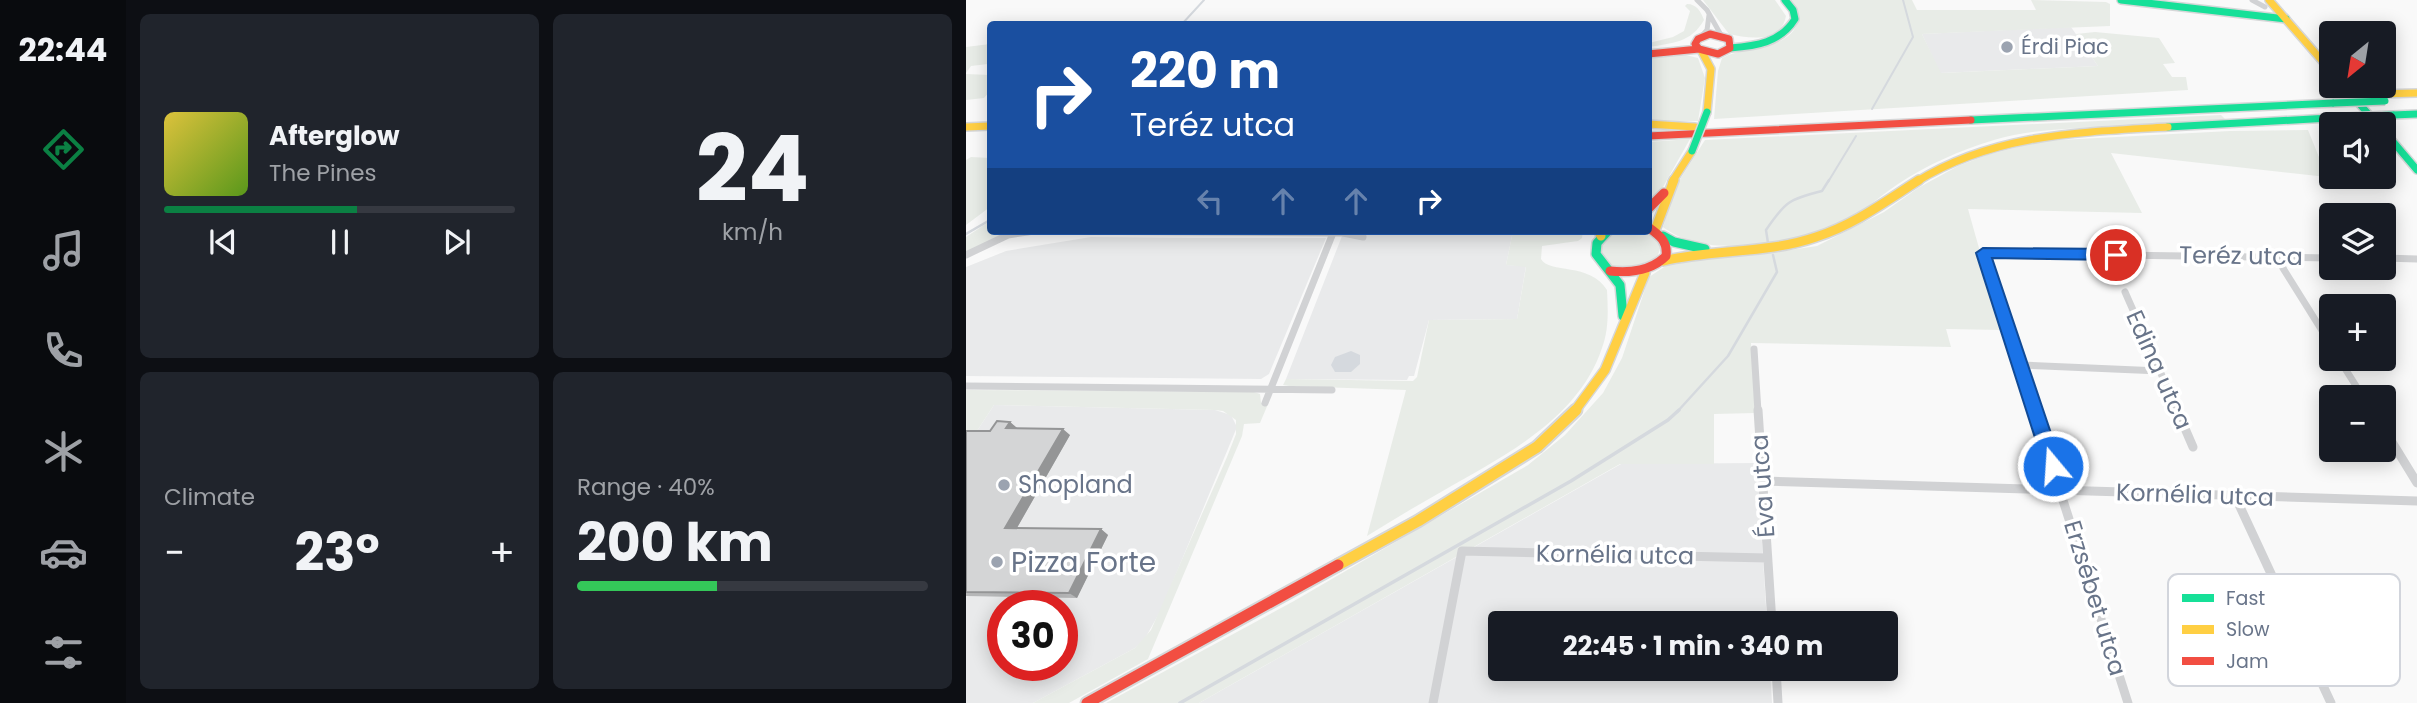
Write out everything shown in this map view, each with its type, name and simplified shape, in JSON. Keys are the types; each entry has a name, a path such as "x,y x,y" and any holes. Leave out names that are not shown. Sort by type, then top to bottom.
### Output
{"main road":[{"path":"1652,51 1699,45 1762,43 1779,38 1792,28 1795,14 1785,0"},
{"path":"2120,0 2286,19"},
{"path":"2267,4 2286,19 2319,57"},
{"path":"1699,45 1726,44"},
{"path":"1652,205 1671,184 1692,150 1707,113 1711,69 1726,44"},
{"path":"1699,45 1711,69"},
{"path":"2396,96 2417,93"},
{"path":"2354,98 2367,112"},
{"path":"1652,136 1692,130 2330,99 2417,100"},
{"path":"1605,268 1623,275 1645,273 1663,261 1685,254 1779,247 1829,233 1856,221 1904,187 1952,161 2032,137 2417,114"},
{"path":"966,120 987,119"},
{"path":"966,127 987,126"},
{"path":"1652,126 1692,130"},
{"path":"2396,145 2417,170"},
{"path":"1655,231 1671,184"},
{"path":"1655,231 1674,242 1718,251"},
{"path":"1655,231 1668,248 1663,261"},
{"path":"1602,235 1596,247 1596,254 1620,285 1623,326"},
{"path":"1087,703 1418,521 1525,455 1564,424 1588,396 1610,362 1645,273"}],"street":[{"path":"1697,0 1709,14 1726,44"},
{"path":"2252,0 2267,4"},
{"path":"1699,45 1707,30 1709,14"},
{"path":"966,255 1008,235"},
{"path":"1265,403 1332,235"},
{"path":"1358,235 1363,237"},
{"name":"Teréz utca","path":"1983,253 2319,258"},
{"name":"Erzsébet utca","path":"1983,253 2062,491 2128,703"},
{"path":"2276,257 2319,326"},
{"path":"2396,258 2417,259"},
{"name":"Edina utca","path":"2125,292 2193,447"},
{"name":"Éva utca","path":"1754,349 1771,611"},
{"path":"2021,365 2160,370"},
{"path":"966,386 1332,390"},
{"path":"2396,449 2417,483"},
{"name":"Kornélia utca","path":"1763,481 2417,501"},
{"path":"2235,496 2271,574"},
{"name":"Kornélia utca","path":"1433,703 1462,551 1767,558"},
{"path":"1777,681 1778,703"},
{"path":"2323,686 2331,703"}],"shaded area":[{"path":"1703,0 1775,0 1786,16 1783,25 1771,35 1755,38 1737,36 1729,34"},
{"path":"1790,0 1912,0 1917,10 2036,10 2031,0 2106,2 2110,4 2110,26 1922,34 1941,73 2098,66 2076,34 2095,32 2159,38 2175,63 2163,64 2172,77 2186,77 2188,90 1714,119 1718,71 1722,58 1766,46 1787,37 1799,19"},
{"path":"1690,4 1696,7 1701,14 1704,20 1699,28 1680,41 1652,46 1652,42 1684,31 1690,11 1685,6"},
{"name":"Érdi Piac","path":"2071,27 2098,66 1940,73 1922,34"},
{"path":"987,44 987,64 971,66 966,73 966,47"},
{"path":"1682,54 1698,58 1705,78 1698,121 1652,121 1652,59"},
{"path":"966,74 987,75 987,94 984,98 966,100"},
{"path":"2221,115 2225,119 2046,130 1994,140 1956,153 1920,171 1840,224 1791,240 1722,246 1680,237 1663,227 1677,184 1705,140"},
{"path":"2308,130 2319,157 2319,176 2111,153 2142,213 1968,209 2002,330 1946,329 1951,347 1751,343 1755,413 1714,414 1714,464 1620,464 1199,703 1106,703 1294,601 1528,465 1565,435 1603,393 1622,358 1649,277 1667,265 1817,246 1884,212 1918,188 1958,166 1987,155 2041,141 2230,131"},
{"path":"1690,139 1663,187 1652,199 1652,142"},
{"path":"971,157 987,158 987,209 966,225 966,160"},
{"path":"987,223 987,235 1006,235 966,254 966,237"},
{"path":"1342,235 1512,235 1506,265 1526,266 1517,319 1429,320 1414,376 1409,376 1407,380 1286,379"},
{"path":"1512,235 1582,235 1578,241 1542,246 1541,259 1552,266 1591,275 1607,290 1606,334 1591,373 1557,416 1535,434 1489,465 1367,536 1406,390 1283,385 1286,379 1413,381 1417,377 1429,320 1517,319 1526,267 1506,265"},
{"path":"1611,235 1650,235 1660,244 1658,254 1652,262 1643,267 1622,269 1605,259 1601,249 1603,242"},
{"path":"1091,237 1326,238 1269,374 1261,379 966,376 966,267 1006,251"},
{"path":"1351,351 1360,355 1360,364 1351,372 1335,372 1331,365 1335,357"},
{"path":"966,390 1254,392 1260,394 1261,403 1268,404 1260,423 1244,424 1242,436 1148,659 1069,703 1033,703 1135,648 1151,630 1227,457 1236,434 1236,420 1223,411 1215,410 994,405 973,437 966,437"},
{"path":"994,405 1215,410 1231,415 1237,427 1161,610 1144,640 1135,648 1078,679 1078,590 987,590 987,681 1074,681 1033,703 966,703 966,437 973,437"},
{"path":"1757,463 1766,611 1488,611 1488,681 1771,681 1772,703 1199,703 1621,464"}],"building":[{"name":"Shopland","path":"997,421 1010,422 1006,428 1063,429 1005,528 1101,529 1070,590 966,592 966,431 990,431"}],"waterway":[{"path":"1185,21 1204,0"},
{"path":"1872,109 1913,37 1903,0"},
{"path":"1828,182 1856,136"},
{"path":"1768,243 1766,230 1783,207 1795,199 1822,191 1829,180"},
{"path":"966,234 987,222"},
{"path":"1678,411 1728,356 1777,272 1773,255"},
{"path":"1180,703 1571,481 1668,420 1678,411"}],"traffic: fast":[{"path":"1730,48 1758,45 1783,34 1795,19 1793,10 1785,0"},
{"path":"2121,0 2286,19"},
{"path":"2354,98 2367,112"},
{"path":"2334,103 2385,101"},
{"path":"1971,120 2334,103"},
{"path":"1692,151 1707,112"},
{"path":"2396,115 2417,114"},
{"path":"2168,127 2319,119"},
{"path":"2396,145 2417,170"},
{"path":"1604,235 1597,243 1596,254 1620,285 1623,316"},
{"path":"1663,236 1674,242 1705,249"}],"traffic: slow":[{"path":"2269,0 2319,57"},
{"path":"1702,52 1711,69 1707,112"},
{"path":"2396,94 2417,93"},
{"path":"1652,124 1695,127"},
{"path":"966,127 987,126"},
{"path":"1663,261 1778,246 1815,238 1852,222 1954,161 2005,144 2086,132 2168,127"},
{"path":"1655,230 1671,184 1692,151"},
{"path":"1338,565 1418,521 1537,447 1572,415 1605,370 1645,273"}],"traffic: jam":[{"path":"1710,34 1729,39 1730,48 1718,54 1699,49 1695,44 1698,39 1710,34"},
{"path":"1652,54 1699,49"},
{"path":"1652,136 1971,120"},
{"path":"1652,205 1664,193"},
{"path":"1610,271 1649,268 1666,256 1667,247 1652,230"},
{"path":"1087,703 1338,565"}],"place":[{"name":"Érdi Piac","path":"2007,47"},
{"name":"Shopland","path":"1004,485"},
{"name":"Pizza Forte","path":"997,562"}],"route":[{"path":"2053,466 1983,253 2116,255"}]}
